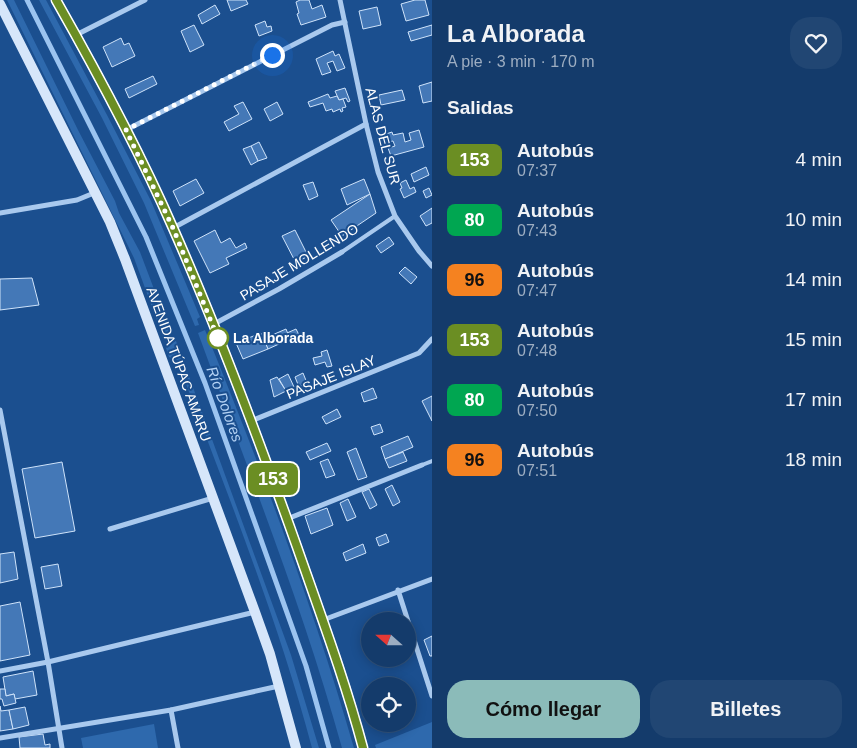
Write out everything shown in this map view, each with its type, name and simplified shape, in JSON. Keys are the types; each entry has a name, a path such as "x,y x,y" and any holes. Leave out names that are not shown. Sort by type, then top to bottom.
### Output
{"street":[{"path":"56,0 126,130 173,228 213,325 287,519 363,748"},
{"path":"76,35 145,0"},
{"name":"ALAS DEL SUR","path":"340,0 378,172 395,216 419,251 432,266"},
{"name":"AVENIDA TÚPAC AMARU","path":"0,4 110,222 129,267 256,612 296,748"},
{"path":"126,130 332,25 345,22"},
{"path":"173,228 366,124"},
{"path":"0,213 77,200 94,192"},
{"name":"PASAJE MOLLENDO","path":"213,325 280,289 342,252"},
{"name":"PASAJE ISLAY","path":"251,421 419,353 432,339"},
{"path":"0,410 48,662 62,748"},
{"path":"287,519 422,465"},
{"path":"110,529 214,498"},
{"path":"322,620 398,590 432,579"},
{"path":"398,590 432,696"},
{"path":"0,671 48,662 256,612"},
{"path":"0,738 171,710 279,686"},
{"path":"171,710 178,748"}],"lane":[{"name":"PASAJE MOLLENDO","path":"342,252 395,216"},
{"path":"422,465 432,461"}],"shaded area":[{"path":"7,0 14,0 115,201 119,213 140,252 171,334 163,337 134,258"},
{"path":"39,0 46,0 151,201 200,317 197,319 199,325 195,326 144,203 102,118"},
{"path":"205,330 246,433 304,589 354,748 342,748 327,695 292,591 198,333"},
{"path":"176,341 291,655 319,748 312,748 267,601 177,360 169,357 165,345"},
{"path":"432,722 432,748 376,748 375,745 407,732 416,732 416,728"},
{"path":"154,724 158,748 83,748 81,738"}],"building":[{"path":"227,0 246,0 248,4 231,11"},
{"path":"309,0 312,9 322,5 326,17 301,25 297,14 299,13 296,2"},
{"path":"415,0 425,0 429,15 406,21 401,4"},
{"path":"215,5 220,14 202,24 198,15"},
{"path":"377,7 381,25 363,29 359,11"},
{"path":"265,21 267,27 271,26 272,31 259,36 255,25"},
{"path":"194,25 204,45 190,52 181,31"},
{"path":"432,25 432,35 411,41 408,32"},
{"path":"121,38 124,45 129,43 135,56 112,67 103,47"},
{"path":"333,51 335,56 339,54 345,68 337,71 333,61 327,63 331,72 322,75 316,59"},
{"path":"153,76 157,84 129,98 125,89"},
{"path":"432,82 432,101 423,103 419,86"},
{"path":"345,88 350,101 348,102 346,98 339,100 335,91"},
{"path":"402,90 405,100 381,105 379,95"},
{"path":"328,94 330,98 337,96 339,100 343,99 346,107 342,108 343,111 341,112 340,109 333,112 332,109 326,111 323,103 310,107 308,102"},
{"path":"243,102 252,119 229,131 224,122 239,114 234,106"},
{"path":"277,102 283,114 270,121 264,109"},
{"path":"419,130 424,147 391,156 388,148 395,146 393,141 388,142 386,134 392,132 393,135 403,133 405,142 411,140 409,133"},
{"path":"259,142 267,158 258,161 251,146"},
{"path":"251,146 258,161 251,165 243,149"},
{"path":"426,167 429,175 414,182 411,174"},
{"path":"196,179 204,193 180,206 173,191"},
{"path":"364,179 370,194 347,205 341,189"},
{"path":"406,180 410,189 414,187 416,192 404,198 400,189 402,188 400,183"},
{"path":"313,182 318,196 309,200 303,185"},
{"path":"429,188 432,195 426,198 423,191"},
{"path":"370,194 376,213 342,236 331,220"},
{"path":"432,208 432,223 426,226 420,216"},
{"path":"215,230 221,243 230,238 236,248 245,243 247,248 226,258 229,264 210,273 194,241"},
{"path":"295,230 308,256 296,263 282,236"},
{"path":"389,237 394,244 381,253 376,246"},
{"path":"405,267 417,277 411,284 399,273"},
{"path":"32,278 39,305 0,310 0,279"},
{"path":"286,329 290,339 268,349 263,339"},
{"path":"296,329 299,335 290,339 287,333"},
{"path":"261,333 268,349 243,359 236,343"},
{"path":"327,350 332,366 327,367 325,362 315,365 313,358 322,356 321,352"},
{"path":"303,373 307,383 299,387 295,377"},
{"path":"288,374 294,387 286,391 279,379"},
{"path":"277,377 286,391 274,397 270,380"},
{"path":"373,388 377,398 364,402 361,393"},
{"path":"432,396 432,421 422,401"},
{"path":"337,409 341,417 326,424 322,417"},
{"path":"380,424 383,432 374,435 371,427"},
{"path":"408,436 413,447 385,459 381,447"},
{"path":"327,443 331,451 310,460 306,452"},
{"path":"356,448 367,477 358,480 347,452"},
{"path":"403,452 407,461 389,468 385,459"},
{"path":"328,459 335,475 326,478 320,462"},
{"path":"62,462 75,531 35,538 22,469"},
{"path":"392,485 400,502 393,506 385,489"},
{"path":"369,489 377,505 370,509 362,492"},
{"path":"348,499 356,517 347,521 340,503"},
{"path":"327,508 333,525 311,534 305,516"},
{"path":"386,534 389,542 379,546 376,538"},
{"path":"363,544 366,553 346,561 343,553"},
{"path":"14,552 18,579 0,583 0,554"},
{"path":"58,564 62,586 45,589 41,567"},
{"path":"20,602 30,655 0,661 0,606"},
{"path":"432,636 432,656 430,656 424,640"},
{"path":"33,671 37,695 15,699 14,694 6,696 3,677"},
{"path":"0,689 5,689 6,696 14,694 16,703 4,706 2,699 0,699"},
{"path":"0,706 1,711 9,710 13,729 0,731"},
{"path":"25,707 29,725 13,729 9,710"},
{"path":"43,734 45,745 50,744 50,748 20,748 19,737"}],"waterway":[{"name":"Río Dolores","path":"27,0 146,237 205,383 306,666 329,748"}],"bus line":[{"name":"153","path":"56,0 126,130 173,228 206,308 251,421 287,519 363,748"}],"place":[{"name":"La Alborada","path":"218,338"}],"route":[{"path":"218,338 219,341 173,228 126,130 272,55"}]}
